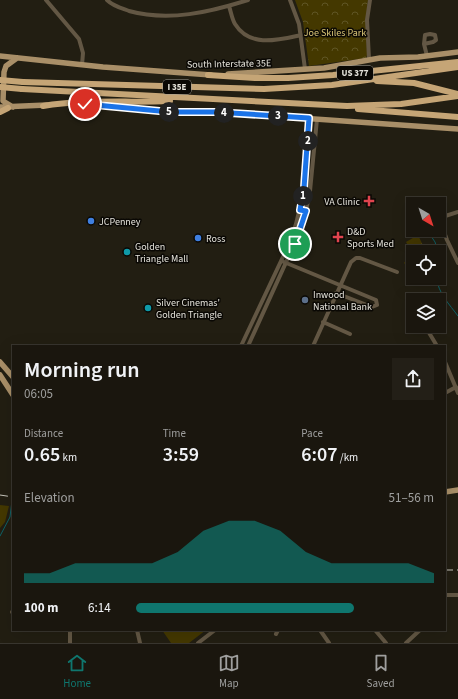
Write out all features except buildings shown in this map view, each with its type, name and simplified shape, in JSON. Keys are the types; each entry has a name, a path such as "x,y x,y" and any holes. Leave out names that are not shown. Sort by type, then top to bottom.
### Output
{"highway":[{"name":"US 377","path":"208,75 255,78 288,78 458,62"},
{"name":"I 35E","path":"0,87 22,85 264,88 332,85 458,67"},
{"name":"I 35E","path":"0,80 22,85 208,99 347,106 401,104 449,98 458,95"},
{"path":"363,81 414,83 458,95"},
{"path":"43,106 77,101 130,103 208,99"},
{"path":"347,106 368,111 458,117"},
{"path":"0,112 12,108"}],"main road":[{"name":"South Interstate 35E","path":"0,56 82,65 208,75 305,69 345,65 384,57 427,56 458,52"},
{"path":"12,108 2,97 6,66 17,58"},
{"path":"0,108 85,104 165,112 215,112 458,129"},
{"path":"0,363 12,377"},
{"path":"0,375 12,393"},
{"path":"446,492 458,490"}],"street":[{"path":"46,0 79,39 83,53 82,65"},
{"path":"107,0 117,7 148,14 191,14 229,6 248,0"},
{"path":"290,0 301,35 305,69"},
{"path":"370,0 367,20 370,59"},
{"path":"229,6 235,24 245,35 265,41 301,35"},
{"path":"424,44 427,56"},
{"path":"241,345 290,242 300,210 304,188 309,118"},
{"path":"248,345 295,244 306,211 310,191 317,119"},
{"path":"300,210 306,211"},
{"path":"446,216 458,212"},
{"path":"446,237 458,263"},
{"path":"312,345 351,262 356,258 397,272"},
{"path":"280,261 286,262 376,300 377,305 372,307 336,293"},
{"path":"278,266 283,268"},
{"path":"323,322 350,334"},
{"path":"429,333 436,345"},
{"path":"245,337 251,339"},
{"path":"446,364 458,393"},
{"path":"446,392 456,387"},
{"path":"446,595 458,595"},
{"path":"70,631 70,643"},
{"path":"137,631 140,643"},
{"path":"198,643 214,631"},
{"path":"321,631 329,643"},
{"path":"376,631 386,643"},
{"path":"406,643 419,631"}],"green space":[{"name":"Joe Skiles Park","path":"295,0 368,0 366,20 366,58 309,66 303,22"},
{"path":"415,237 419,237 423,245 408,245 406,242"},
{"path":"0,505 9,506 5,522 0,528"},
{"path":"163,631 205,631 189,643 171,643"}],"waterway":[{"path":"432,237 436,245"},
{"path":"438,285 448,303 458,316"},
{"path":"0,536 10,517 12,500"}],"railway":[{"path":"0,495 12,497"},
{"path":"446,570 458,570"}],"place":[{"name":"VA Clinic","path":"369,201"},
{"name":"JCPenney","path":"91,221"},
{"name":"D&D Sports Med","path":"338,237"},
{"name":"Ross","path":"198,238"},
{"name":"Golden Triangle Mall","path":"127,252"},
{"name":"Inwood National Bank","path":"305,300"},
{"name":"Silver Cinemas' Golden Triangle","path":"148,308"}],"route":[{"path":"85,104 170,112 215,112 309,118 304,188 300,210 306,211 303,225 295,244"}]}
